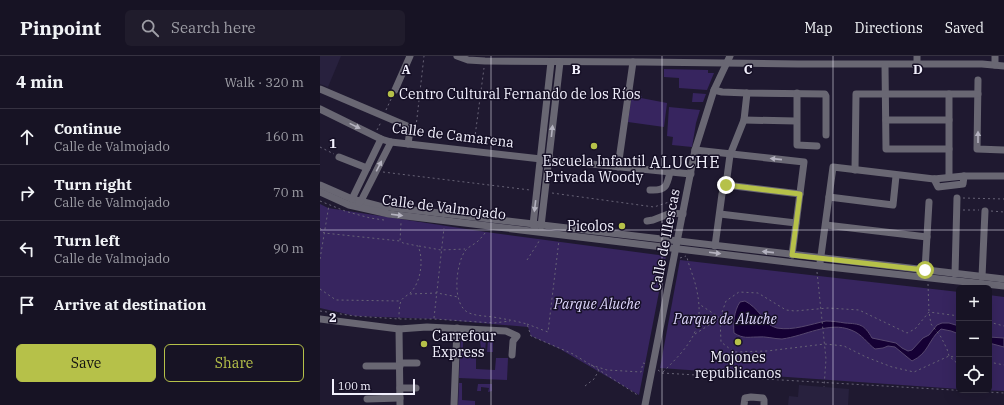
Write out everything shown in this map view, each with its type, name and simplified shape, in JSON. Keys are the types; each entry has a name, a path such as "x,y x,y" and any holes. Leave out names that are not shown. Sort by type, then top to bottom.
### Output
{"street":[{"path":"395,90 410,56"},
{"path":"457,56 468,60 486,61 539,59 551,62 633,62 644,59 726,63 982,64 1004,66"},
{"name":"Calle de Illescas","path":"645,404 695,150 714,90 730,56"},
{"path":"917,56 917,64"},
{"path":"944,56 944,64"},
{"path":"956,56 956,64"},
{"path":"982,56 982,64"},
{"path":"996,56 996,65"},
{"path":"539,232 533,225 551,62"},
{"path":"539,232 560,62"},
{"path":"618,167 633,62"},
{"path":"885,64 886,149 949,149"},
{"path":"978,80 978,149 1004,150"},
{"path":"320,89 407,126 410,130 408,144"},
{"path":"714,90 722,92 746,93 825,94 826,135"},
{"path":"715,246 722,194 726,185 730,154 744,120 746,93"},
{"path":"797,93 797,145 817,146"},
{"path":"855,170 856,94 978,94"},
{"path":"949,94 949,177"},
{"name":"Calle de Camarena","path":"320,109 380,139 391,142 549,160"},
{"path":"744,120 796,121"},
{"path":"886,120 949,120"},
{"path":"350,202 380,139"},
{"name":"Calle de Valmojado","path":"320,185 350,202 357,204 361,201 391,142"},
{"path":"695,150 804,162 792,255"},
{"path":"339,157 367,168"},
{"path":"549,160 690,174"},
{"path":"819,263 826,225 833,167 896,176 934,179 964,176 1004,176"},
{"path":"650,190 662,189 668,182 670,172"},
{"path":"830,197 893,205 896,176"},
{"path":"934,179 938,187 963,184 964,176"},
{"path":"726,185 800,194"},
{"name":"Calle de Valmojado","path":"320,192 389,214 539,232 677,245 819,263 927,274 1004,286"},
{"path":"955,274 957,198"},
{"name":"Calle de Valmojado","path":"361,201 379,206 533,225"},
{"path":"927,274 929,202"},
{"path":"982,277 986,211"},
{"path":"647,221 671,213 683,214"},
{"path":"720,214 796,223"},
{"path":"826,225 927,237"},
{"name":"Calle de Valmojado","path":"677,245 715,246 792,255 819,263"},
{"name":"Calle de Valmojado","path":"927,274 955,274 1004,279"},
{"path":"320,319 399,329 427,327 506,331 517,336 513,341 512,355"},
{"path":"454,405 457,328"},
{"path":"367,399 400,402 399,329"},
{"path":"366,366 417,363"},
{"path":"400,388 416,388"},
{"path":"759,405 760,397"},
{"path":"744,405 746,398 760,397 764,400 764,405"}],"path":[{"path":"416,130 424,56"},
{"path":"474,151 486,61"},
{"path":"320,147 339,157"},
{"path":"376,171 537,191"},
{"path":"545,192 654,207 669,202 685,207"},
{"path":"957,198 1004,199"},
{"path":"320,259 329,205"},
{"path":"400,241 399,237 401,222"},
{"path":"320,228 324,233 400,241 403,243 441,250 466,249"},
{"path":"434,319 444,228"},
{"path":"486,232 477,242 466,249 461,257 457,269 459,298 463,307 467,312 477,315 514,320 548,332 559,240"},
{"path":"527,260 538,243 539,232"},
{"path":"410,294 416,285 420,269 420,252 418,246"},
{"path":"662,373 686,348 695,334 699,318 699,304 696,286 687,256"},
{"path":"819,263 817,279 826,359 824,387"},
{"path":"927,274 931,324 941,337 949,356 956,362"},
{"path":"320,289 336,300 400,302"},
{"path":"929,312 915,329 907,333 859,310 820,308 795,311 786,310 758,292 739,292 726,301 720,318 721,342 734,352 767,351 825,344 844,346 866,357 892,367 914,372 949,356 956,357"},
{"path":"399,319 400,302 402,298 410,294 436,293 459,298"},
{"path":"699,304 720,318"},
{"path":"320,311 355,316 399,319 434,319 494,324 514,320"},
{"path":"929,312 956,316"},
{"path":"695,334 720,318"},
{"path":"992,323 1004,326"},
{"path":"527,324 531,336 573,354 600,370 639,395 645,404"},
{"path":"591,365 607,370 641,372 643,363 653,365 662,373 956,390"},
{"path":"992,363 1004,365"},
{"path":"585,386 594,379 600,370"},
{"path":"992,392 1004,393"}],"shaded area":[{"path":"320,56 341,56 328,87 320,84"},
{"path":"745,301 756,309 769,324 777,328 796,328 826,321 854,324 864,327 872,338 896,343 908,351 912,350 923,338 929,335 937,325 942,323 956,325 956,333 941,329 922,354 912,361 895,347 888,346 875,349 858,334 843,328 826,328 782,339 743,337 734,333 735,313 740,302"},
{"path":"992,337 1004,338 1004,347 992,344"},
{"path":"799,385 849,389 848,405 788,405 789,396 798,397"}],"green space":[{"path":"664,69 708,70 708,73 714,73 707,90 679,88 679,78 664,77"},
{"path":"693,93 706,94 703,102 692,102"},
{"path":"632,94 642,96 641,98 667,103 664,127 628,122"},
{"path":"669,107 700,110 692,147 672,145 673,137 667,136"},
{"name":"Parque Aluche","path":"320,204 328,208 486,232 666,256 639,395 560,349 531,336 528,327 434,319 355,316 320,308"},
{"name":"Parque de Aluche","path":"680,260 956,292 956,389 660,368"},
{"path":"992,295 1004,297 1004,391 992,391"},
{"path":"461,335 477,336 477,338 463,337 463,355 460,355"},
{"path":"480,340 486,340 485,352 479,352 481,348"},
{"path":"488,340 493,341 493,352 487,352"},
{"path":"460,356 476,357 476,369 495,370 496,358 508,358 507,380 459,378"},
{"path":"459,383 462,383 462,400 475,401 475,405 458,405"},
{"path":"478,384 492,384 492,391 488,392 489,388 481,387 481,391 477,391"}],"place":[{"name":"Centro Cultural Fernando de los Ríos","path":"391,94"},
{"name":"Escuela Infantil Privada Woody","path":"594,146"},
{"name":"Picolos","path":"622,226"},
{"name":"Mojones republicanos","path":"738,342"},
{"name":"Carrefour Express","path":"424,344"}],"district":[{"name":"ALUCHE","path":"685,162"}],"route":[{"path":"726,185 800,194 792,255 925,270"}]}
